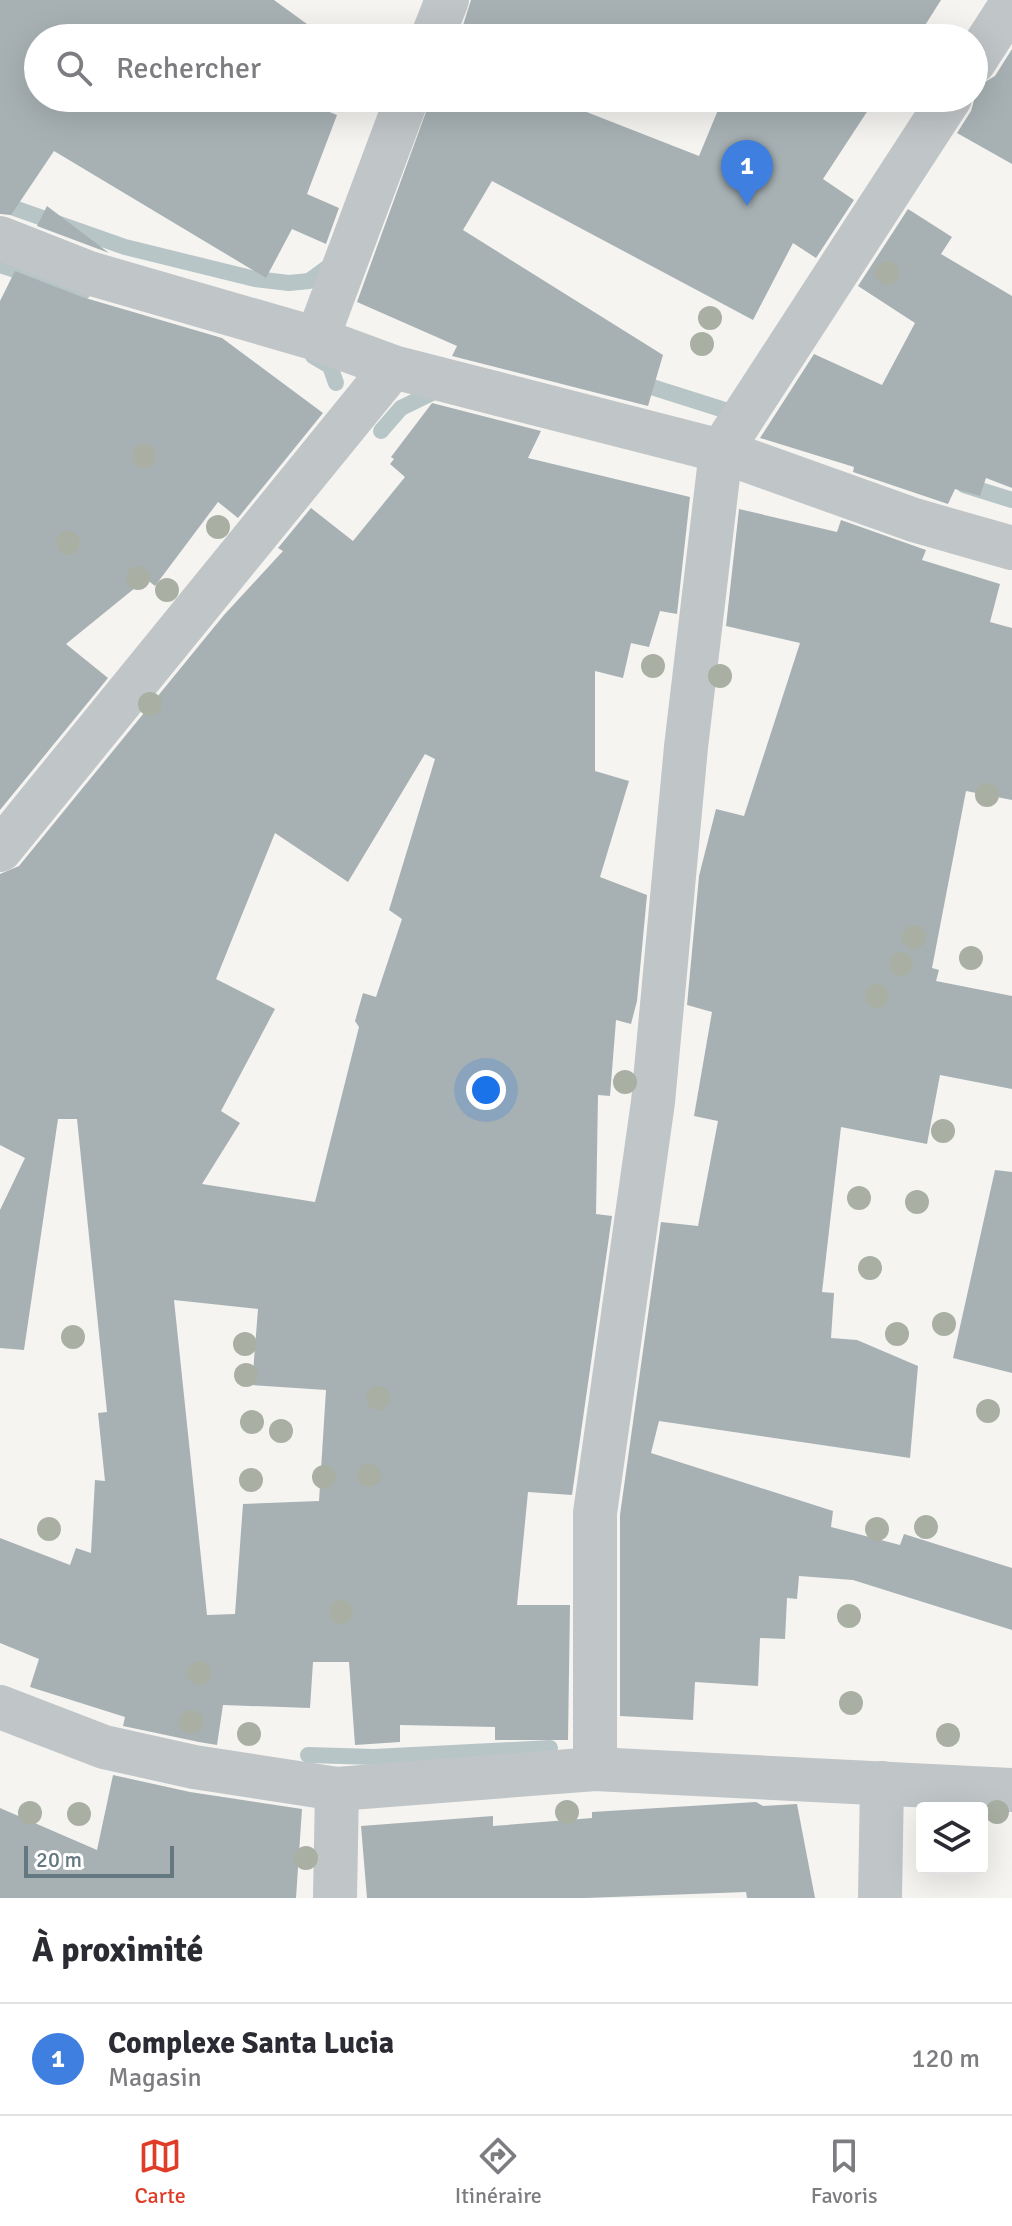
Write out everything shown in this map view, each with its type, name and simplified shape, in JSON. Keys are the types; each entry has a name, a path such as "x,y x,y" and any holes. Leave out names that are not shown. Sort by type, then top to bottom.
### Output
{"street":[{"path":"438,24 447,0"},
{"path":"988,40 1012,3"},
{"path":"317,339 402,112"},
{"path":"595,1769 595,1513 653,1102 686,747 721,451 941,112"},
{"path":"0,238 89,273 317,339 393,367 721,451 914,520 1012,548"},
{"path":"0,850 393,367"},
{"path":"0,1707 104,1747 194,1767 337,1789 595,1769 1012,1790"},
{"path":"880,1898 882,1783"},
{"path":"335,1898 337,1789"}],"building":[{"path":"0,0 274,0 307,24 24,24 24,112 330,112 337,115 307,194 339,208 326,244 292,229 266,278 54,151 11,215 0,214"},
{"path":"471,0 941,0 926,24 463,24"},
{"path":"1012,49 1012,164 957,133 970,112 988,112 988,80 995,76"},
{"path":"426,112 587,112 699,156 717,112 867,112 823,179 854,200 816,258 793,243 753,320 492,181 463,230 663,355 648,406 452,356 457,346 357,302"},
{"path":"47,206 109,253 37,226"},
{"path":"908,209 952,237 941,254 1012,296 1012,488 986,478 980,496 955,489 948,504 853,472 854,467 760,438 814,354 882,385 915,323 858,286"},
{"path":"15,271 82,297 222,338 323,413 238,518 218,502 155,586 146,579 66,644 108,678 0,810 0,301"},
{"path":"432,403 541,431 528,458 690,497 677,614 660,611 649,647 631,643 623,678 595,671 595,771 629,781 600,877 647,895 637,1001 631,1024 616,1020 610,1096 598,1095 596,1214 612,1216 572,1495 528,1492 517,1605 570,1605 568,1740 495,1740 495,1727 400,1725 400,1742 355,1745 349,1662 313,1662 310,1708 223,1705 217,1745 123,1726 125,1717 30,1687 39,1659 0,1643 0,1538 70,1565 76,1548 91,1553 95,1480 105,1481 98,1413 107,1412 77,1119 58,1119 24,1350 0,1348 0,1210 25,1158 0,1145 0,874 19,866 224,615 283,551 278,548 311,508 353,541 405,477 390,464 394,459 391,457","holes":["425,754 435,759 389,910 402,919 376,997 363,993 355,1021 359,1027 315,1202 202,1184 240,1123 221,1111 275,1009 216,979 275,833 348,882","174,1300 258,1309 252,1385 326,1390 319,1501 243,1504 235,1614 207,1615"]},
{"path":"739,509 837,532 841,520 926,550 922,560 1000,584 990,622 1012,628 1012,800 966,791 932,968 939,970 936,981 1012,996 1012,1089 940,1075 927,1144 841,1127 822,1292 834,1293 831,1338 857,1340 918,1366 910,1458 659,1421 651,1453 833,1511 831,1527 900,1545 904,1534 1012,1568 1012,1630 853,1580 799,1576 797,1599 787,1598 785,1639 760,1638 758,1686 695,1682 693,1720 620,1716 620,1515 661,1222 698,1226 718,1121 694,1116 712,1012 687,1005 699,876 716,809 744,816 800,643 726,626"},
{"path":"995,1170 1012,1172 1012,1373 953,1358"},
{"path":"113,1775 190,1792 302,1809 296,1898 0,1898 0,1808 97,1850"},
{"path":"756,1802 763,1806 797,1804 815,1898 747,1898 746,1892 586,1898 367,1898 361,1826 493,1816 493,1826 592,1818 592,1812"}],"waterway":[{"path":"0,203 125,247 255,279 289,283 309,281 331,265"},
{"path":"0,265 83,292"},
{"path":"313,356 330,366 336,383"},
{"path":"636,382 737,414"},
{"path":"381,431 401,408 438,390"},
{"path":"964,485 1012,500"},
{"path":"308,1755 374,1757 550,1748"}],"place":[{"name":"Complexe Santa Lucia","path":"747,206"}]}
